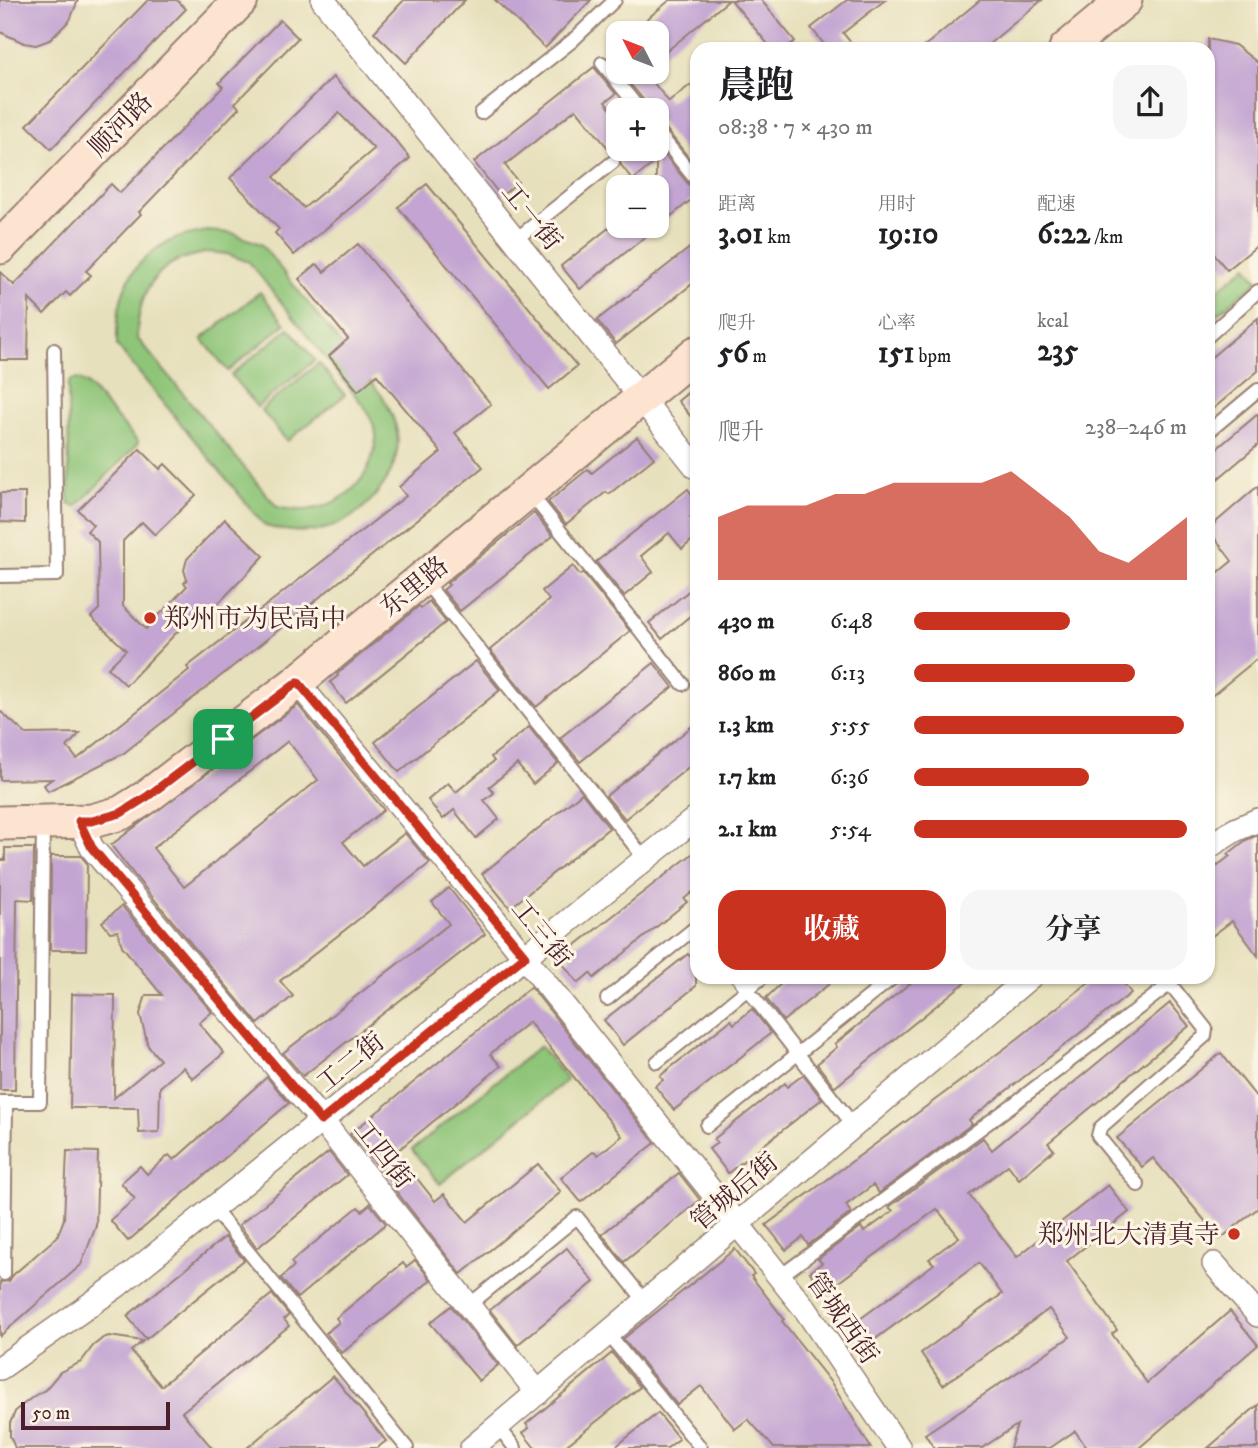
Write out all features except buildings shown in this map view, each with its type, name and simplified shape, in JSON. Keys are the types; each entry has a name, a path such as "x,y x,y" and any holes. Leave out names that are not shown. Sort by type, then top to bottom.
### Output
{"street":[{"name":"顺河路","path":"0,247 241,0"},
{"name":"工一街","path":"323,0 690,460"},
{"path":"1074,42 1125,0"},
{"name":"东里路","path":"0,823 92,821 121,813 139,802 298,682 690,359"},
{"name":"工三街","path":"298,682 525,956 738,1224"},
{"path":"1215,843 1258,820"},
{"name":"工四街","path":"79,821 92,848 321,1121 538,1393"},
{"name":"工二街","path":"0,1368 118,1285 690,823"},
{"name":"管城后街","path":"472,1448 1022,984"},
{"name":"管城西街","path":"738,1224 806,1310 899,1448"},
{"path":"1214,1264 1258,1315"}],"lane":[{"path":"481,113 572,41 615,0"},
{"path":"602,63 630,98"},
{"path":"669,146 690,172"},
{"path":"515,240 613,162"},
{"path":"1215,330 1258,291"},
{"path":"0,576 57,575 54,350"},
{"path":"1215,426 1258,390"},
{"path":"529,491 683,684"},
{"path":"423,579 645,859"},
{"path":"4,1274 3,1102 40,1102 43,822"},
{"path":"607,999 690,932"},
{"path":"743,984 854,1126"},
{"path":"657,1062 754,984"},
{"path":"707,1126 883,984"},
{"path":"779,1277 1003,1112 1170,984 1206,1029 1205,1036 1100,1128 1098,1136 1138,1185"},
{"path":"213,1208 407,1448"},
{"path":"468,1306 578,1217 640,1295"},
{"path":"608,1334 701,1448"},
{"path":"498,1426 515,1448"}],"green space":[{"path":"207,231 232,233 261,244 383,397 390,410 397,432 394,464 387,479 366,505 338,524 317,531 302,532 265,526 117,346 121,298 133,272 155,250 170,241","holes":["209,252 227,254 249,262 366,409 373,424 376,442 369,466 353,489 331,503 305,510 277,507 137,338 142,302 160,272 188,257"]},
{"path":"1247,266 1258,281 1215,315 1215,292"},
{"path":"260,292 285,324 228,371 202,339"},
{"path":"289,328 315,360 257,407 231,375"},
{"path":"319,363 345,395 287,441 261,410"},
{"path":"78,379 87,384 138,442 76,507 69,504 68,384"},
{"path":"540,1046 567,1080 440,1184 412,1150"}],"place":[{"name":"郑州市为民高中","path":"150,618"},
{"name":"郑州北大清真寺","path":"1234,1234"}],"route":[{"path":"298,682 525,956 321,1121 92,848 79,821 92,821 121,813 223,739 298,682"}]}
